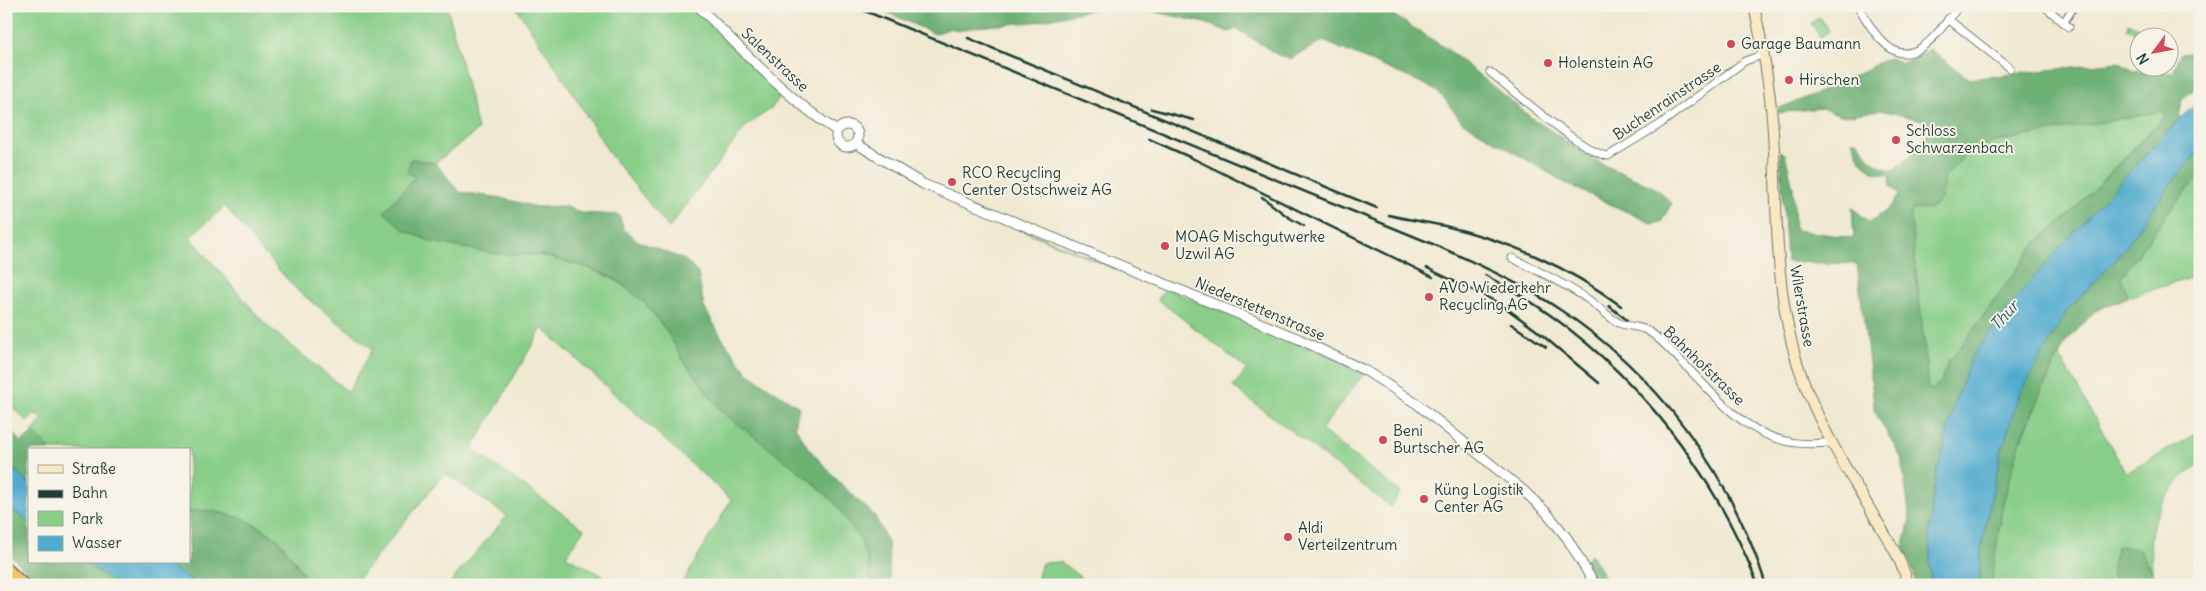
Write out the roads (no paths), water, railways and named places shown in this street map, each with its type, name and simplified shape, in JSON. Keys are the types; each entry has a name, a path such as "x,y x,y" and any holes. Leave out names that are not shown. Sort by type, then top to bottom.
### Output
{"highway":[{"path":"6,569 23,585"}],"main road":[{"name":"Wilerstrasse","path":"1754,6 1772,119 1777,247 1784,312 1799,368 1818,414 1898,558 1905,574 1906,585"}],"street":[{"name":"Salenstrasse","path":"698,6 774,80 819,118 837,130"},
{"path":"1858,6 1881,41 1899,53 1908,53 1926,46 1958,6"},
{"path":"2044,6 2066,25 2074,6"},
{"path":"1948,19 2010,68"},
{"name":"Buchenrainstrasse","path":"1490,72 1561,129 1592,150 1608,156 1659,125 1745,61 1762,55"},
{"path":"844,125 853,126 857,131 858,138 855,144 849,147 843,146 836,137 837,130 844,125"},
{"name":"Niederstettenstrasse","path":"855,144 924,184 1299,339 1373,375 1417,404 1524,491 1567,538 1595,585"},
{"name":"Bahnhofstrasse","path":"1512,258 1561,283 1589,300 1618,323 1648,331 1664,344 1746,425 1782,442 1800,444 1832,442"}],"water":[{"name":"Thur","path":"2200,101 2200,150 2170,185 2122,252 2066,312 2019,396 2001,452 1982,542 1979,585 1931,585 1929,534 1935,481 1956,399 1971,358 2012,303 2080,225 2179,119"},
{"path":"6,463 28,482 28,521 6,505"},
{"path":"88,564 166,564 200,585 118,585"}],"railway":[{"path":"853,6 1435,245 1499,274 1559,309 1595,335 1628,364 1658,395 1686,429 1711,466 1733,504 1751,544 1766,585"},
{"path":"968,38 1377,208"},
{"path":"1152,109 1194,120"},
{"path":"1149,139 1194,159 1433,277"},
{"path":"1262,197 1288,217 1304,226"},
{"path":"1389,215 1469,232 1515,248 1559,267 1621,306"},
{"path":"1427,268 1499,303 1536,330 1599,383"},
{"path":"1485,275 1531,302 1574,333 1613,367 1649,405 1682,446 1711,490 1737,536 1758,585"},
{"path":"1609,306 1627,320"},
{"path":"1511,324 1546,347"}],"place":[{"name":"Garage Baumann","path":"1731,44"},
{"name":"Holenstein AG","path":"1548,63"},
{"name":"Hirschen","path":"1789,80"},
{"name":"Schloss Schwarzenbach","path":"1896,140"},
{"name":"RCO Recycling Center Ostschweiz AG","path":"952,182"},
{"name":"MOAG Mischgutwerke Uzwil AG","path":"1165,246"},
{"name":"AVO Wiederkehr Recycling AG","path":"1429,297"},
{"name":"Beni Burtscher AG","path":"1383,440"},
{"name":"Küng Logistik Center AG","path":"1424,499"},
{"name":"Aldi Verteilzentrum","path":"1288,537"}]}
